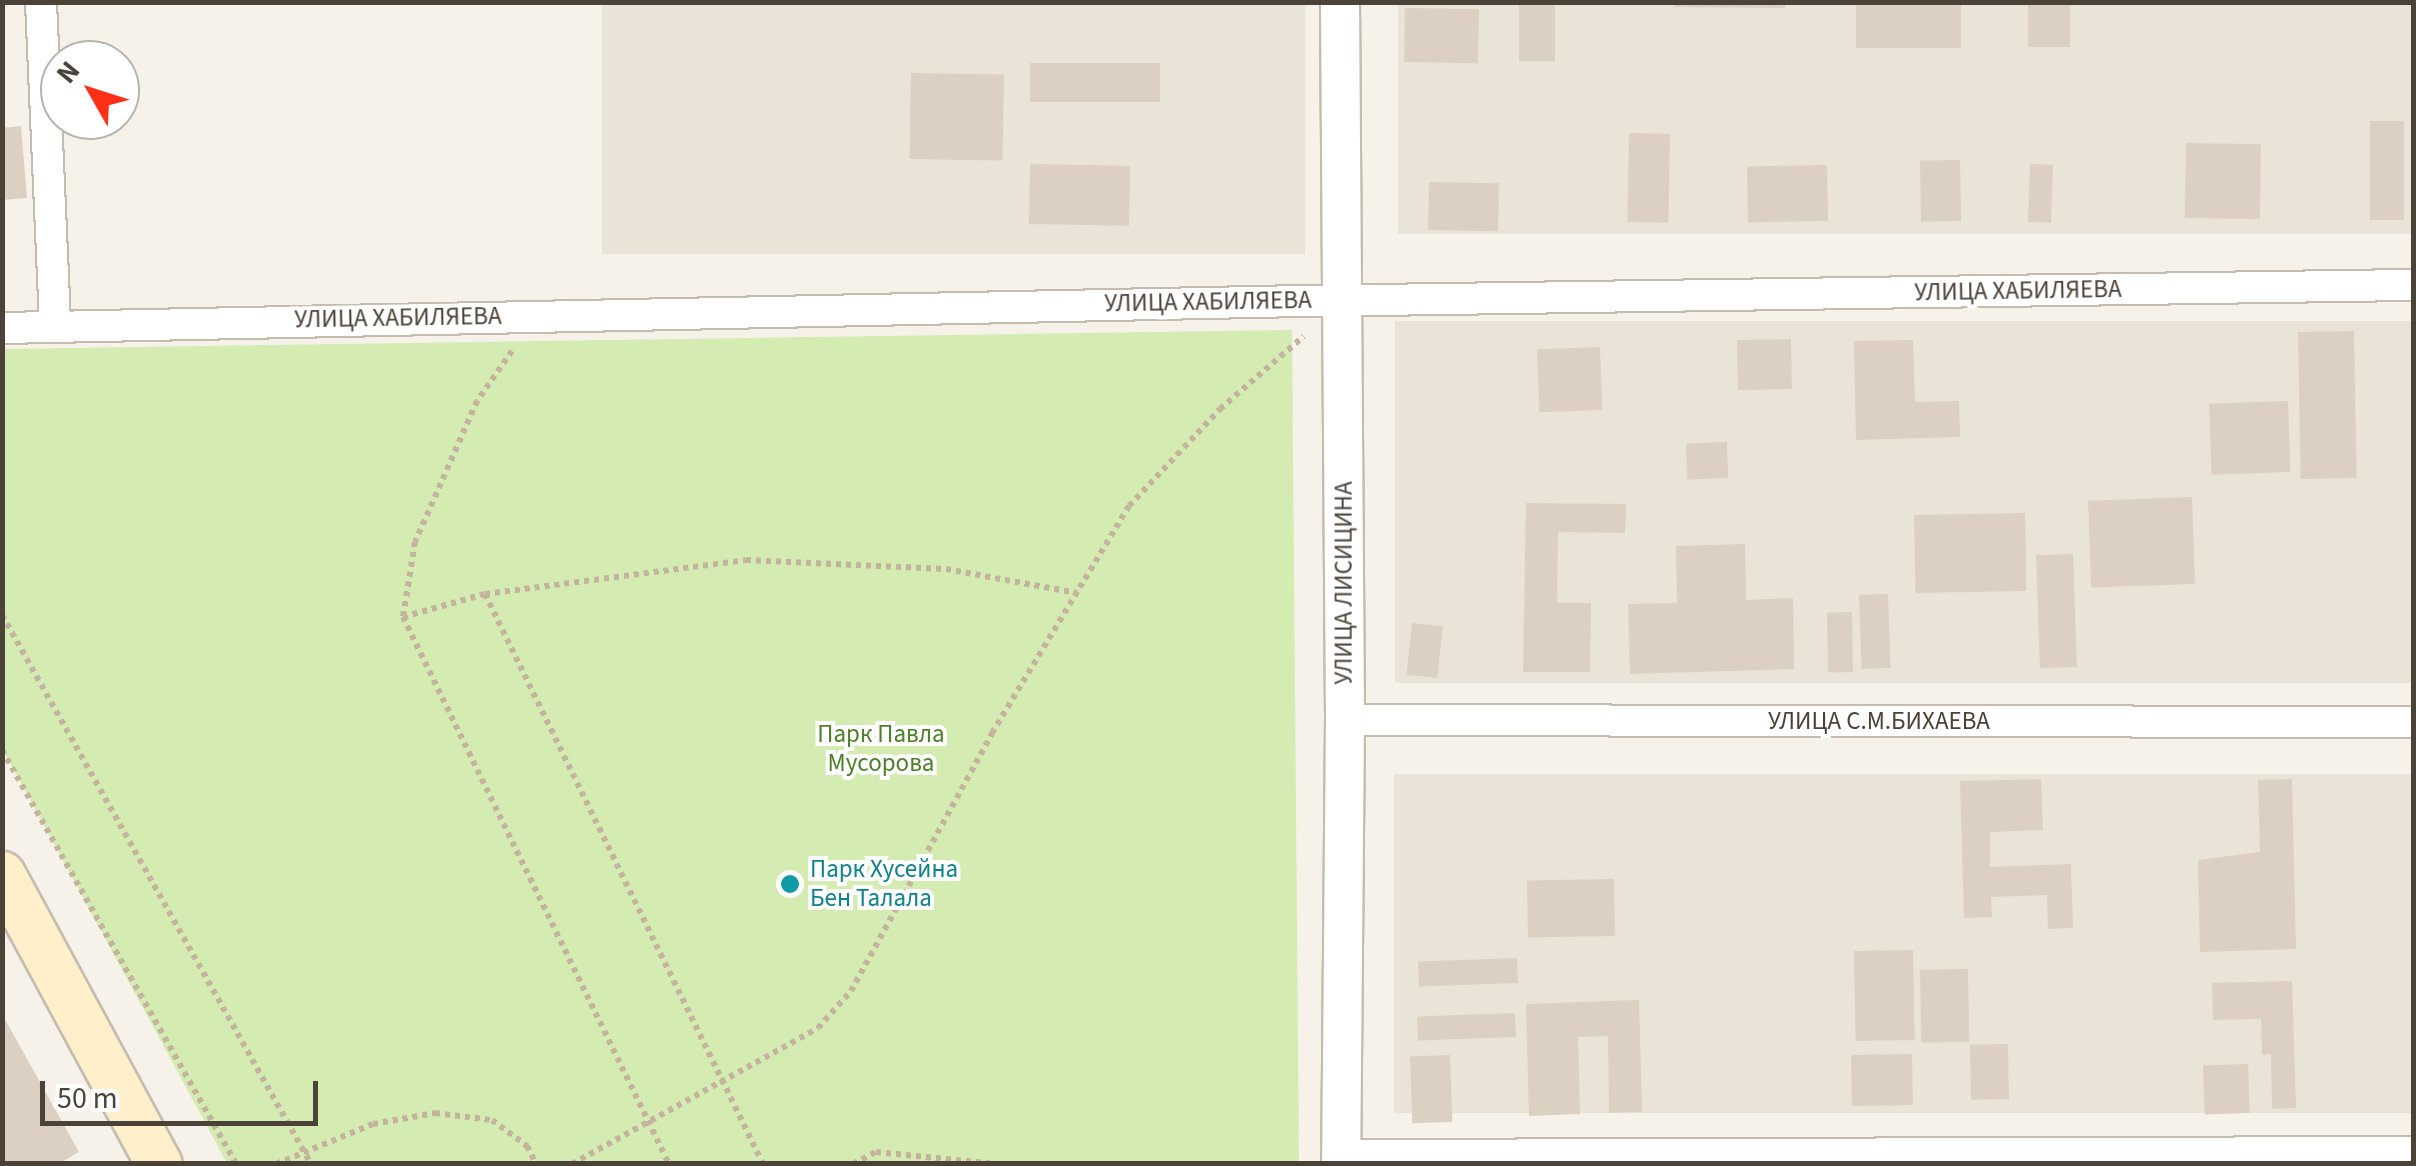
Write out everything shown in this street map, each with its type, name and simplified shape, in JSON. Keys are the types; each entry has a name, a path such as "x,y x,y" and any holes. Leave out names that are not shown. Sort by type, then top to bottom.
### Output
{"main road":[{"path":"2,874 159,1164"}],"street":[{"path":"42,2 55,327"},
{"name":"УЛИЦА ЛИСИЦИНА","path":"1340,2 1344,300 1341,1160"},
{"name":"УЛИЦА ХАБИЛЯЕВА","path":"2,328 537,314 2414,286"},
{"name":"УЛИЦА С.М.БИХАЕВА","path":"1344,720 2414,722"},
{"path":"1341,1160 2414,1152"}],"path":[{"path":"537,314 469,418 415,542 403,617 668,1164"},
{"path":"572,1164 818,1028 852,992 992,733 1129,506 1220,409 1305,334"},
{"path":"403,617 485,594 746,560 946,569 1077,593"},
{"path":"485,594 763,1164"},
{"path":"2,615 311,1164"},
{"path":"2,750 236,1164"},
{"path":"276,1164 373,1124 435,1113 492,1120 527,1146 536,1164"},
{"path":"854,1164 876,1152 996,1164"}],"shaded area":[{"path":"602,3 1305,3 1305,254 602,254"},
{"path":"1398,3 2413,3 2413,234 1398,234"},
{"path":"1395,321 2413,321 2413,683 1395,683"},
{"path":"1394,774 2413,774 2413,1113 1394,1113"}],"green space":[{"name":"Парк Павла Мусорова","path":"1292,330 1299,1163 227,1163 3,750 3,349"}],"building":[{"path":"1519,2 1555,2 1555,61 1519,61"},
{"path":"1675,2 1785,2 1785,8 1675,7"},
{"path":"1856,2 1961,2 1961,48 1856,48"},
{"path":"2028,2 2070,2 2070,47 2028,47"},
{"path":"1405,8 1479,9 1478,63 1404,62"},
{"path":"1030,63 1160,63 1160,102 1030,102"},
{"path":"911,73 1004,75 1002,161 909,159"},
{"path":"2370,121 2404,121 2404,220 2370,220"},
{"path":"21,126 27,198 2,200 2,128"},
{"path":"1629,133 1670,134 1668,223 1627,222"},
{"path":"2186,143 2261,144 2260,219 2185,218"},
{"path":"1960,160 1961,221 1921,222 1920,161"},
{"path":"1030,164 1130,166 1129,226 1029,224"},
{"path":"2030,164 2053,165 2051,223 2028,222"},
{"path":"1827,165 1828,221 1748,222 1747,166"},
{"path":"1429,182 1499,183 1498,231 1428,230"},
{"path":"2354,331 2357,478 2301,479 2298,332"},
{"path":"1791,339 1792,389 1738,390 1737,340"},
{"path":"1913,340 1915,402 1959,401 1960,437 1856,440 1854,341"},
{"path":"1600,347 1602,410 1539,412 1537,349"},
{"path":"2288,401 2290,472 2212,475 2209,404"},
{"path":"1727,442 1728,478 1687,479 1686,443"},
{"path":"2192,497 2195,584 2091,588 2088,501"},
{"path":"1526,503 1626,504 1625,533 1558,532 1557,603 1591,603 1590,672 1523,672"},
{"path":"2025,513 2026,591 1915,593 1914,515"},
{"path":"1745,544 1746,600 1793,598 1794,669 1630,674 1628,604 1677,603 1676,546"},
{"path":"2073,554 2077,667 2040,668 2036,555"},
{"path":"1888,594 1891,668 1862,669 1859,595"},
{"path":"1827,612 1852,612 1853,672 1828,672"},
{"path":"1412,623 1443,626 1437,678 1407,675"},
{"path":"2041,779 2043,830 1990,832 1990,867 2071,864 2073,928 2048,929 2047,895 1991,897 1992,917 1964,918 1960,781"},
{"path":"2292,779 2296,949 2200,952 2198,860 2260,852 2258,780"},
{"path":"1614,879 1615,936 1528,938 1527,881"},
{"path":"1913,950 1915,1040 1856,1041 1854,951"},
{"path":"1517,958 1518,983 1419,986 1418,961"},
{"path":"1968,969 1969,1042 1921,1043 1920,970"},
{"path":"2292,981 2296,1108 2272,1109 2271,1054 2262,1055 2261,1019 2213,1020 2212,983"},
{"path":"1639,1000 1642,1112 1609,1113 1608,1036 1578,1037 1580,1114 1529,1116 1526,1004"},
{"path":"1515,1013 1516,1037 1418,1040 1417,1016"},
{"path":"2,1014 79,1152 58,1164 2,1164"},
{"path":"2008,1044 2009,1099 1971,1100 1970,1045"},
{"path":"1912,1054 1913,1105 1852,1106 1851,1055"},
{"path":"1450,1055 1452,1122 1412,1123 1410,1056"},
{"path":"2248,1064 2250,1113 2205,1115 2203,1066"}],"place":[{"name":"Парк Хусейна Бен Талала","path":"790,884"}]}
